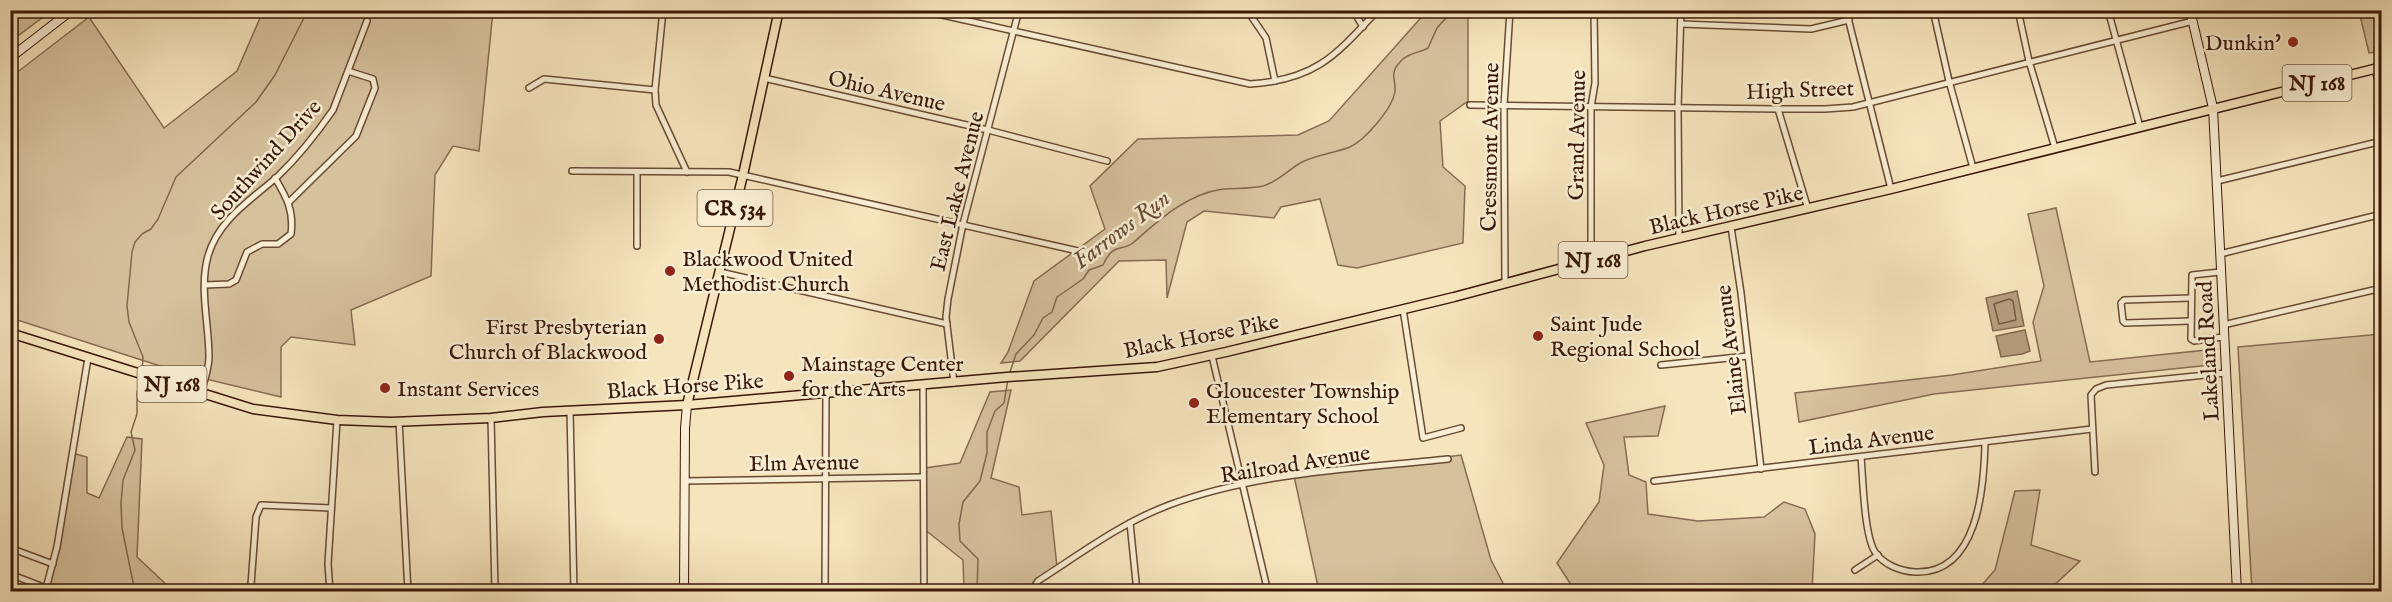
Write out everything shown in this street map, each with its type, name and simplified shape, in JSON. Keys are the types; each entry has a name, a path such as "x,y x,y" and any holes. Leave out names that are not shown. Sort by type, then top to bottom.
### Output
{"main road":[{"name":"CR 534","path":"687,405 743,175 779,10"},
{"name":"Black Horse Pike","path":"10,333 253,409 337,420 399,421 491,418 687,405 1010,377 1157,367 1212,356 2378,68"}],"street":[{"path":"10,57 72,10"},
{"path":"663,10 655,90 659,113 687,172"},
{"path":"920,10 1250,84 1299,75 1327,62 1378,10"},
{"name":"East Lake Avenue","path":"954,383 947,324 948,299 963,224 1019,10"},
{"path":"1247,10 1266,38 1275,81"},
{"path":"1353,10 1363,27"},
{"name":"Cressmont Avenue","path":"1505,284 1504,105 1510,10"},
{"name":"Grand Avenue","path":"1591,261 1591,107 1595,83 1594,10"},
{"path":"1679,239 1678,108 1681,10"},
{"path":"1846,10 1891,189"},
{"path":"1933,10 1949,81 1973,168"},
{"path":"2018,10 2029,61 2055,148"},
{"path":"2108,10 2140,127"},
{"name":"Lakeland Road","path":"2190,10 2213,108 2237,591"},
{"path":"1681,24 1811,29 1849,20"},
{"name":"Southwind Drive","path":"201,393 209,358 205,327 205,268 208,252 230,216 275,178 329,116 367,21"},
{"name":"High Street","path":"1470,105 1778,109 1825,109 1853,106 2193,21"},
{"path":"2378,68 2382,97"},
{"path":"289,202 356,136 375,87 373,79 348,71"},
{"name":"Ohio Avenue","path":"764,78 988,130 1107,161"},
{"path":"529,88 544,79 655,90"},
{"path":"1778,109 1808,208"},
{"path":"2217,180 2382,141"},
{"path":"572,171 714,171 743,175 1078,250"},
{"path":"636,172 637,246"},
{"path":"205,285 229,284 236,280 247,252 262,244 278,244 291,234 293,219 289,202 275,178"},
{"path":"2220,254 2382,214"},
{"name":"Elaine Avenue","path":"1731,227 1761,469"},
{"path":"720,272 947,324"},
{"path":"2220,272 2192,275 2191,339 2194,341 2223,338"},
{"path":"2223,325 2382,288"},
{"path":"2191,298 2124,300 2121,303 2125,323 2191,321"},
{"path":"1403,309 1423,438 1461,428"},
{"path":"1212,356 1268,591"},
{"path":"1661,365 1748,356"},
{"path":"10,574 46,590 53,564 88,358"},
{"path":"2095,472 2091,395 2096,389 2120,383 2226,373"},
{"path":"923,385 924,591"},
{"path":"825,591 826,393"},
{"name":"CR 534","path":"684,591 687,405"},
{"path":"570,411 574,591"},
{"path":"491,418 495,591"},
{"path":"330,591 328,564 337,420"},
{"path":"399,421 408,591"},
{"name":"Linda Avenue","path":"1654,481 2092,429"},
{"path":"1861,457 1869,539 1878,555 1892,566 1908,572 1927,573 1948,564 1964,545 1977,514 1984,479 1985,442"},
{"name":"Railroad Avenue","path":"1031,591 1038,580 1130,523 1169,505 1242,484 1448,459"},
{"name":"Elm Avenue","path":"684,481 923,477"},
{"path":"251,585 257,509 261,505 331,508"},
{"path":"1130,523 1137,591"},
{"path":"10,548 53,564"},
{"path":"1855,570 1878,555"}],"shaded area":[{"path":"11,10 51,10 51,11 11,41"},
{"path":"263,11 493,11 479,151 453,146 435,175 431,276 351,310 355,345 291,337 281,347 281,397 185,374 11,318 11,77 89,17 164,128 237,71"},
{"path":"1427,11 1468,11 1468,101 1440,121 1443,167 1465,186 1463,243 1357,268 1338,265 1320,199 1281,207 1274,218 1204,211 1187,222 1167,298 1166,260 1119,261 1020,361 1001,363 1008,352 1034,281 1105,229 1090,186 1138,139 1298,135 1329,121"},
{"path":"2359,11 2381,11 2381,51 2369,53"},
{"path":"2056,208 2090,362 2217,349 2210,365 1934,394 1799,422 1795,393 1952,375 2041,361 2033,322 2044,286 2028,214"},
{"path":"2381,334 2381,591 2252,591 2238,347"},
{"path":"1011,390 991,478 1019,487 1022,515 1051,511 1057,567 1025,591 964,591 963,560 924,529 925,468 960,463 990,392"},
{"path":"1665,406 1658,436 1624,437 1629,475 1646,482 1648,514 1698,521 1764,517 1784,502 1805,509 1815,534 1812,591 1575,591 1557,563 1599,502 1604,465 1586,423"},
{"path":"127,437 142,439 137,557 168,586 168,591 56,592 48,589 72,453 87,457 87,493 99,498"},
{"path":"1461,455 1491,560 1503,583 1492,592 1319,591 1294,476"},
{"path":"2040,490 2031,545 2080,561 2048,591 1969,591 1979,588 1995,570 2015,491"}],"water":[{"path":"2017,291 2024,326 1993,331 1986,298"},
{"path":"2025,330 2030,351 2001,357 1996,336"}],"waterway":[{"path":"142,371 143,357 129,322 127,306 135,242 151,229 158,219 176,177 256,102 275,75 308,10"},
{"name":"Farrows Run","path":"1009,375 1016,354 1034,335 1043,318 1052,312 1057,297 1083,279 1089,270 1103,265 1114,250 1134,242 1164,216 1186,202 1210,192 1268,184 1302,162 1350,147 1363,138 1384,114 1393,98 1394,73 1397,66 1406,57 1428,48 1437,28 1453,10"},
{"path":"135,592 122,528 121,503 123,480 135,450 131,432 137,414 140,379"},
{"name":"Farrows Run","path":"977,592 978,559 960,541 959,524 963,502 980,481 987,453 987,432 995,411 1004,403 1008,379"},
{"path":"2371,592 2374,583 2382,576"}],"place":[{"name":"Dunkin'","path":"2293,42"},
{"name":"Blackwood United Methodist Church","path":"670,271"},
{"name":"Saint Jude Regional School","path":"1538,336"},
{"name":"First Presbyterian Church of Blackwood","path":"659,339"},
{"name":"Mainstage Center for the Arts","path":"789,376"},
{"name":"Instant Services","path":"385,388"},
{"name":"Gloucester Township Elementary School","path":"1194,403"}]}
